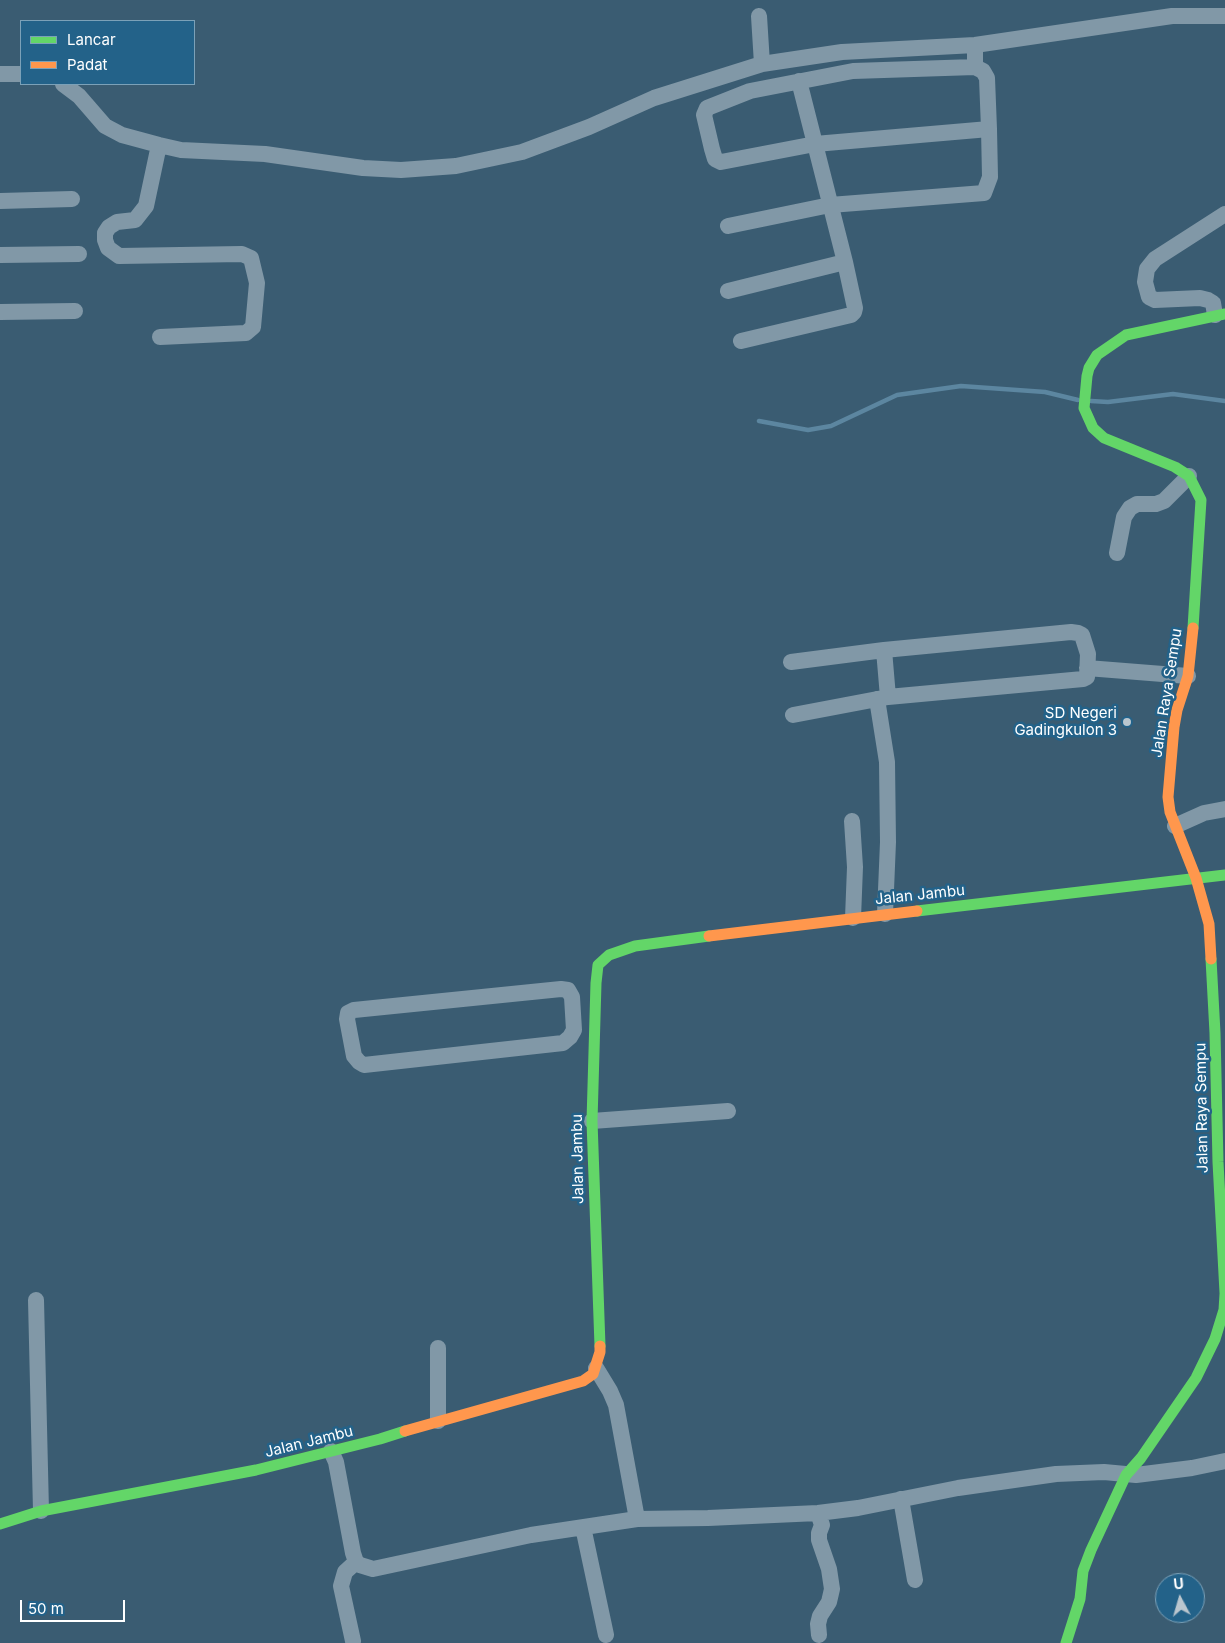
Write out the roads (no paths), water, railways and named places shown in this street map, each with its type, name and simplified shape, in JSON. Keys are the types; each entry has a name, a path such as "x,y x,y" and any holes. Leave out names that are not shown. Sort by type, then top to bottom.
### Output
{"street":[{"path":"760,16 762,64"},
{"path":"65,85 79,96 105,126 122,135 159,145 181,150 266,154 364,168 401,170 456,166 522,152 589,128 654,98 762,64 842,52 975,45 1172,16 1225,16"},
{"path":"975,45 975,67"},
{"path":"728,226 830,205 984,193 990,177 989,129 987,78 984,71 975,67 853,71 750,91 707,108 704,115 715,159 721,162 815,144 989,129"},
{"path":"0,74 20,74"},
{"path":"742,341 853,314 855,308 799,81"},
{"path":"159,145 146,206 135,220 117,222 109,227 105,232 108,248 119,256 242,254 252,258 257,283 253,327 246,333 160,337"},
{"path":"0,200 72,198"},
{"path":"1117,553 1124,517 1130,508 1137,504 1156,504 1164,501 1190,476 1104,438 1093,428 1084,408 1087,376 1097,355 1126,335 1220,314 1213,303 1200,298 1155,300 1149,297 1145,282 1148,268 1155,259 1225,214"},
{"path":"0,255 79,254"},
{"path":"728,291 845,262"},
{"path":"0,312 75,311"},
{"name":"Jalan Raya Sempu","path":"1066,1643 1080,1599 1083,1571 1126,1475 1141,1458 1196,1378 1215,1339 1224,1310 1221,1162 1209,924 1196,878 1175,826 1168,797 1177,710 1188,676 1192,647 1200,500 1190,476"},
{"path":"791,662 884,650 1078,633 1082,635 1086,644 1087,668 1086,677 1076,681 882,698 792,715"},
{"path":"884,650 882,698 888,762 888,842 885,914"},
{"path":"1087,668 1188,676"},
{"path":"1175,826 1198,815 1225,809"},
{"path":"852,822 855,867 853,918"},
{"name":"Jalan Jambu","path":"0,1524 41,1511 246,1472 380,1440 438,1421 583,1381 593,1374 600,1352 595,1255 592,1121 594,1028 598,965 609,955 635,946 684,939 1225,875"},
{"path":"561,988 568,990 572,997 574,1030 570,1037 562,1043 364,1065 354,1056 347,1019 348,1013 354,1010 561,988"},
{"path":"574,1030 594,1028"},
{"path":"592,1121 728,1111"},
{"path":"36,1300 41,1511"},
{"path":"438,1348 438,1421"},
{"path":"596,1368 616,1405 637,1519"},
{"path":"331,1451 336,1462 356,1562 373,1569 531,1535 637,1519 818,1513 958,1488 1056,1474 1104,1472 1126,1475 1147,1474 1225,1461"},
{"path":"901,1499 915,1580"},
{"path":"818,1513 822,1525 819,1540 829,1569 832,1589 830,1602 820,1616 818,1624 819,1635"},
{"path":"583,1527 606,1635"},
{"path":"353,1641 341,1586 345,1572 356,1562"}],"waterway":[{"path":"759,421 808,430 831,426 897,395 961,386 1045,392 1078,400"},
{"path":"1091,401 1108,402 1173,394 1225,401"}],"place":[{"name":"SD Negeri Gadingkulon 3","path":"1127,722"}]}
